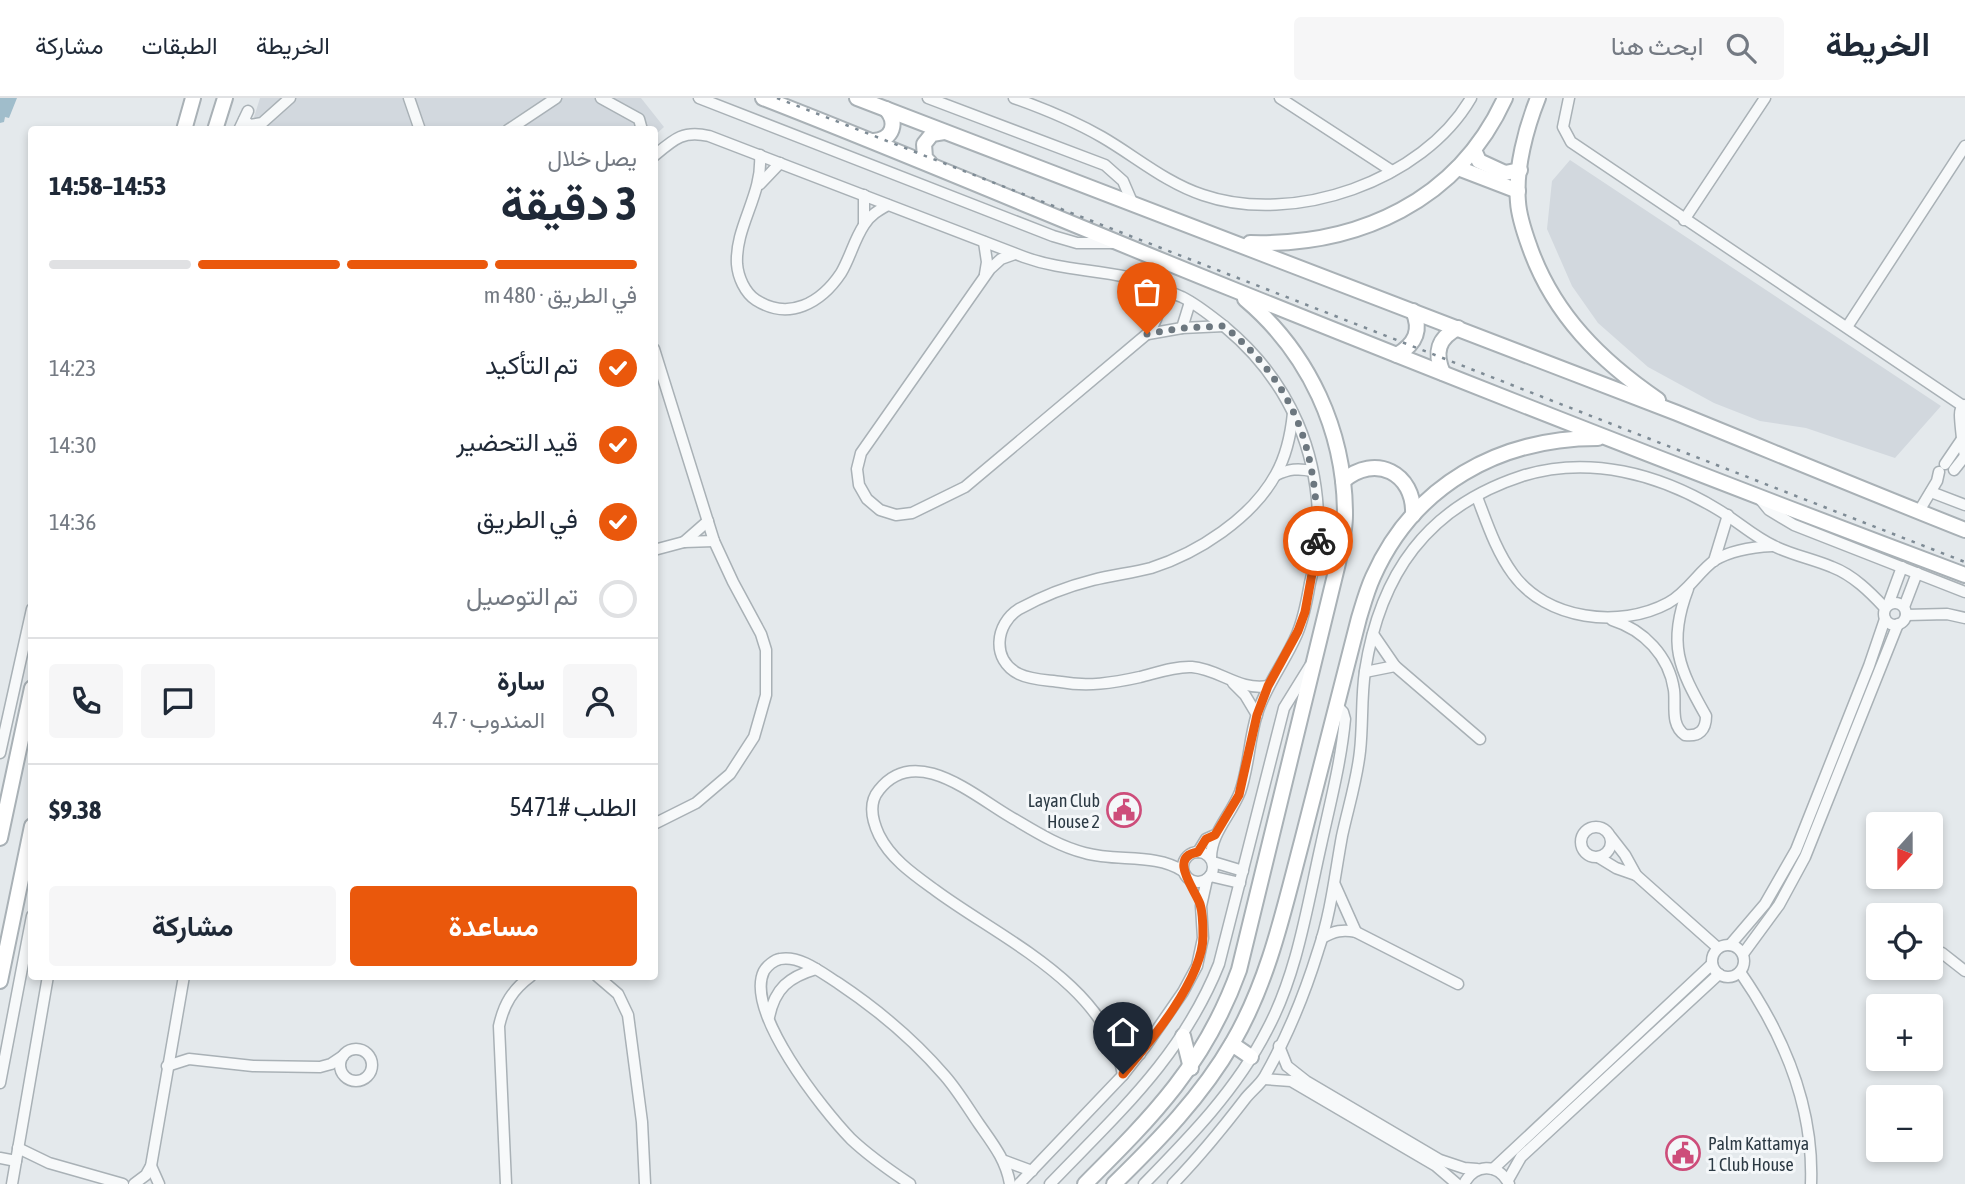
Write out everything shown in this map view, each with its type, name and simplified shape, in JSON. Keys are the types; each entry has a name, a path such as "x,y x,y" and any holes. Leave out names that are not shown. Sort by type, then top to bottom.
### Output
{"main road":[{"path":"185,126 193,98"},
{"path":"216,126 225,98"},
{"path":"763,98 930,163 1116,242 1397,355 1965,575"},
{"path":"857,98 1458,328 1965,530"},
{"path":"1239,243 1296,243 1324,239 1378,223 1427,196 1458,168 1474,149 1506,98"},
{"path":"1538,98 1523,146 1518,191 1525,234 1536,264 1550,293 1589,345 1613,368 1680,415"},
{"path":"874,141 882,140 892,130 894,122 886,109"},
{"path":"930,163 923,151 927,138 932,134 946,132"},
{"path":"1474,149 1479,162 1506,173 1520,170"},
{"path":"1458,168 1518,191"},
{"path":"1085,1184 1163,1103 1191,1068 1215,1029 1240,970 1338,563 1345,518 1343,481 1331,424 1312,380 1285,340 1257,309 1236,291"},
{"path":"1397,355 1409,346 1417,335 1417,322 1413,311"},
{"path":"1443,373 1438,360 1440,344 1448,333 1458,328"},
{"path":"1114,1184 1191,1103 1232,1044 1258,991 1279,931 1359,618 1372,579 1390,545 1413,514 1439,489 1473,467 1508,452 1545,442 1608,438"},
{"path":"1343,481 1359,470 1386,470 1408,487 1413,514"},
{"path":"0,838 28,707"},
{"path":"0,981 28,845"},
{"path":"1183,1036 1191,1068"},
{"path":"1232,1044 1255,1051"}],"street":[{"path":"244,120 250,125 262,123 290,98"},
{"path":"409,98 419,126"},
{"path":"514,126 556,98"},
{"path":"601,98 639,119 641,126"},
{"path":"699,98 1053,236 1077,243 1116,242"},
{"path":"928,98 1105,165 1123,180 1132,202"},
{"path":"1014,98 1059,114 1101,136 1168,179 1202,195 1233,203 1272,204 1331,196 1392,171 1440,137 1471,98"},
{"path":"1280,98 1392,171"},
{"path":"1569,98 1563,127 1571,142 1964,405 1959,415 1962,451 1965,455 1944,473"},
{"path":"1685,219 1765,98"},
{"path":"658,153 688,133 709,136 1015,254 1055,267 1130,278 1190,302 1224,326 1264,365 1280,387 1304,436 1317,507 1318,544 1305,612 1288,652 1268,686 1257,715 1242,786 1229,814 1215,835 1209,878 1201,906 1203,938 1197,966 1184,992 1140,1054 1020,1184"},
{"path":"1847,327 1965,146"},
{"path":"760,155 759,184 742,231 737,264 741,282 752,297 767,307 786,311 805,307 821,296 842,271 864,225 875,213 888,205"},
{"path":"759,184 780,163"},
{"path":"863,195 864,225"},
{"path":"984,242 987,262 985,275"},
{"path":"1015,254 995,264 985,275 861,453 857,469 859,485 867,499 880,510 896,515 912,513 965,487 1147,334 1158,318 1161,298 1158,288"},
{"path":"1182,328 1190,302"},
{"path":"1158,318 1170,330"},
{"path":"1147,334 1182,328 1224,326"},
{"path":"658,362 714,541 766,650 766,695 754,737 730,774 696,803 658,822"},
{"path":"1268,686 1251,687 1211,671 1190,667 1090,685 1034,678 1018,674 1006,664 999,649 1000,634 1006,620 1019,610 1068,588 1151,568 1181,556 1234,522 1257,500 1276,475 1290,436 1293,412"},
{"path":"1290,436 1304,436"},
{"path":"1919,511 1963,439"},
{"path":"1276,475 1300,468 1312,471"},
{"path":"1178,1182 1264,1079 1310,976 1335,883 1345,821 1358,766 1365,671 1373,635 1392,582 1418,540 1437,522 1476,496 1531,473 1558,468 1614,469 1667,482 1692,493 1772,546 1835,568 1870,593 1886,611 1891,624 1905,620 1905,611 1917,573"},
{"path":"1931,492 1965,505"},
{"path":"1758,495 1769,510 1780,518 1965,592"},
{"path":"1476,496 1501,556 1514,576 1532,593 1552,606 1623,623 1639,632 1657,650 1670,673 1676,725 1685,735 1699,734 1704,729 1706,716 1688,685 1677,647 1679,617 1688,589"},
{"path":"1607,618 1629,617 1650,611 1670,602 1688,589 1714,561 1728,515"},
{"path":"684,542 708,522"},
{"path":"658,550 684,542 714,541"},
{"path":"1714,561 1752,547 1772,546"},
{"path":"1493,1169 1712,964 1713,955 1718,948 1730,945 1765,904 1796,850 1869,666 1902,567"},
{"path":"1886,611 1896,603 1905,611 1965,618"},
{"path":"1712,964 1719,974 1729,977 1740,972 1744,965 1743,954 1779,905 1805,857 1898,624"},
{"path":"0,753 28,627"},
{"path":"1373,635 1395,666 1480,739"},
{"path":"1050,1184 1140,1091 1183,1036 1205,997 1219,964 1284,708 1315,660"},
{"path":"1365,671 1395,666"},
{"path":"1230,680 1245,695 1257,715"},
{"path":"1144,1184 1228,1091 1255,1051 1283,995 1303,926 1336,775 1345,723 1343,712 1336,705"},
{"path":"1123,1074 1112,1039 1080,996 1037,958 970,915 904,867 888,850 872,817 874,795 885,781 897,774 909,769 920,769 951,781 1062,845 1098,856 1164,862 1198,852 1205,853 1212,860 1243,871"},
{"path":"1636,875 1584,851 1584,834 1598,827 1605,829 1636,875 1718,948"},
{"path":"1198,852 1206,839 1215,835"},
{"path":"1598,857 1609,850 1611,837"},
{"path":"1187,857 1186,875 1201,906"},
{"path":"1164,862 1198,882 1209,878 1240,883"},
{"path":"1335,883 1356,932"},
{"path":"1322,938 1332,932 1356,932 1458,984"},
{"path":"0,1083 28,937"},
{"path":"1730,945 1743,954"},
{"path":"1943,954 1965,971"},
{"path":"910,1184 868,1154 834,1119 788,1059 769,1021 760,980 766,967 779,959 794,960 817,969 879,1010 946,1077 1004,1161 1010,1184"},
{"path":"769,1021 772,1002 783,986 799,974 817,969"},
{"path":"1740,972 1760,1001 1793,1069 1809,1142 1811,1184"},
{"path":"1264,1079 1298,1080 1440,1160 1452,1165 1493,1169 1502,1173 1508,1182 1521,1157 1719,974"},
{"path":"2,1174 13,1180 47,980"},
{"path":"159,1184 151,1166 183,980"},
{"path":"506,1184 499,1026 504,1007 516,987 526,980"},
{"path":"601,980 618,995 628,1015 642,1122 645,1184"},
{"path":"1112,1039 1140,1054"},
{"path":"172,1043 189,1059"},
{"path":"167,1066 189,1059 253,1066 320,1067 331,1064 351,1050 361,1050 369,1056 372,1066 369,1075 361,1081 351,1081 320,1067"},
{"path":"1255,1051 1277,1050"},
{"path":"1277,1050 1298,1080 1436,1166 1457,1184"},
{"path":"1255,1051 1270,1066"},
{"path":"343,1056 340,1065 344,1076"},
{"path":"18,1148 49,1163 123,1184"},
{"path":"0,1158 16,1161"},
{"path":"1004,1161 1032,1171"},
{"path":"134,1184 151,1166"},
{"path":"1464,1184 1469,1174 1477,1169"}],"shaded area":[{"path":"260,98 641,98 664,127 658,132 658,126 251,126"},
{"path":"1570,160 1941,406 1895,458 1806,428 1760,421 1714,403 1648,367 1598,323 1572,286 1547,229 1552,181"}],"water":[{"path":"0,98 17,98 9,118 5,117 4,122 0,123"}],"railway":[{"path":"777,98 1965,562"}],"way so far":[{"path":"1147,334 1182,328 1224,326 1264,365 1280,387 1303,431 1309,451 1317,507 1318,541"}],"place":[{"name":"Layan Club House 2","path":"1124,810"},
{"name":"Palm Kattamya 1 Club House","path":"1683,1153"}],"route":[{"path":"1123,1074 1184,992 1197,966 1203,938 1201,906 1183,871 1184,861 1189,855 1198,852 1206,839 1215,835 1239,795 1257,715 1268,686 1288,652 1305,612 1318,541"}]}
